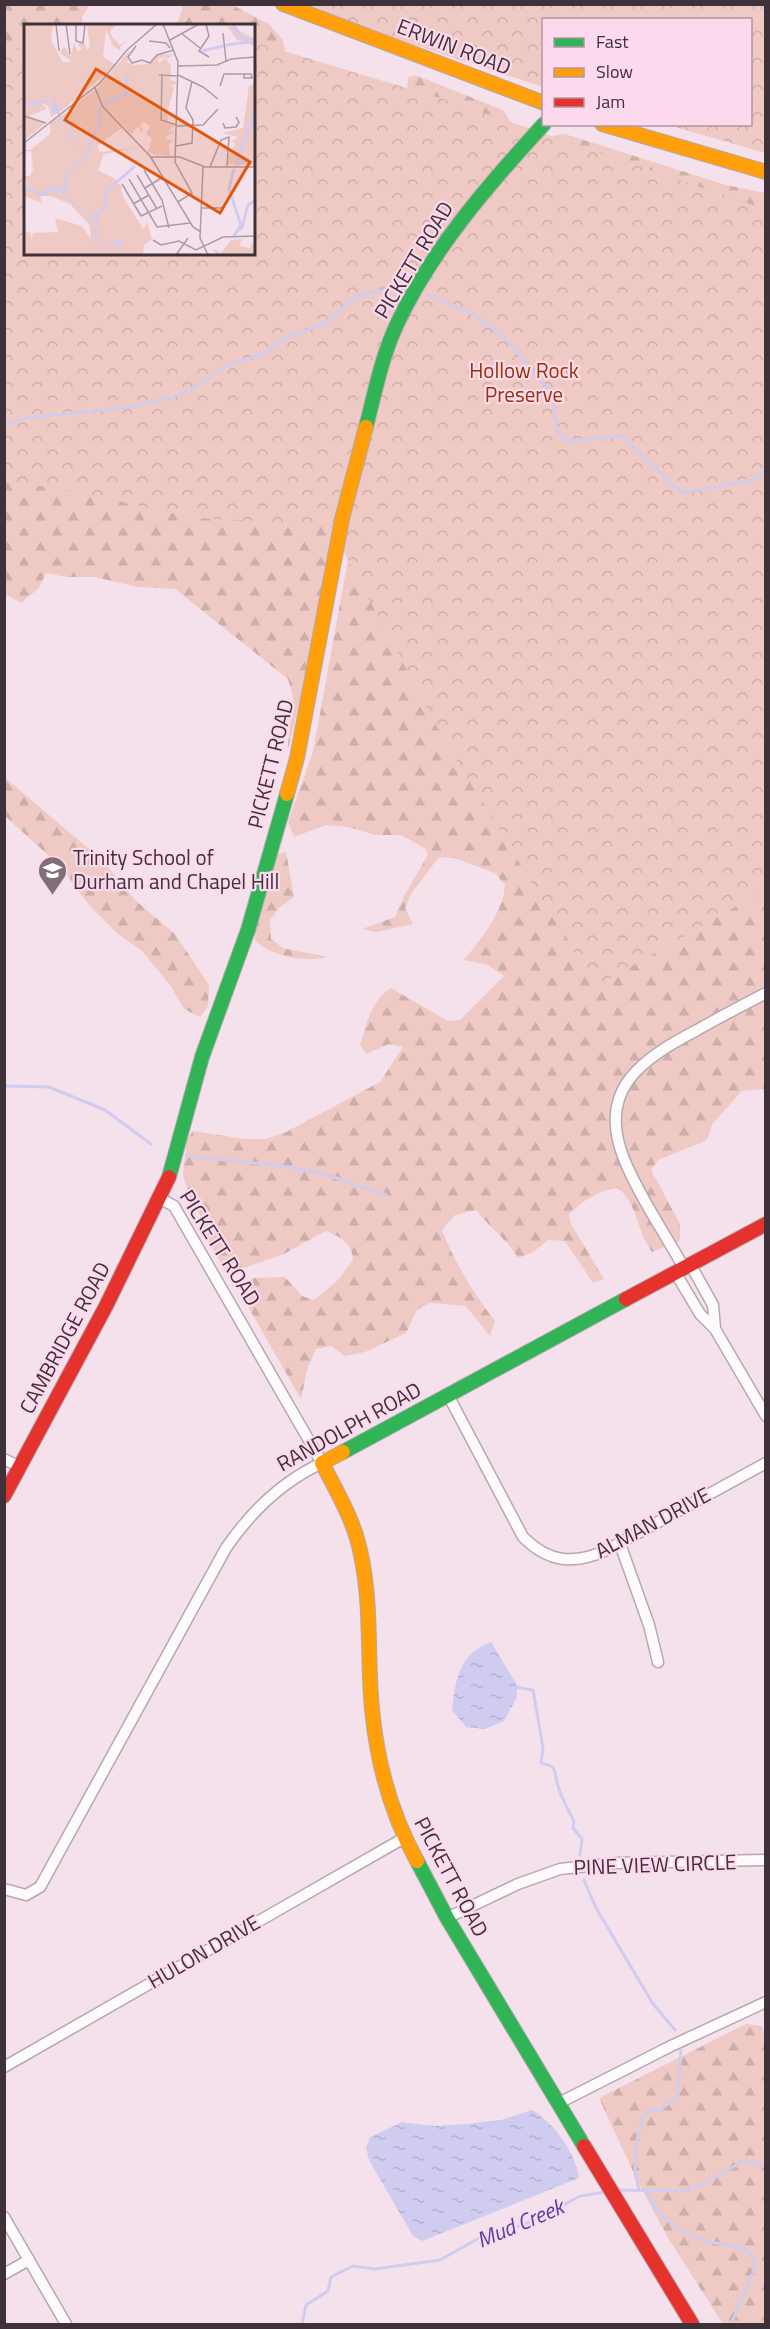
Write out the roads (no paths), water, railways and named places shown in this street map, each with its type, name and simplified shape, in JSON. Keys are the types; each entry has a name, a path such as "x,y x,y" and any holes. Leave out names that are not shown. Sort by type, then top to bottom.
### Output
{"street":[{"name":"ERWIN ROAD","path":"283,4 542,103"},
{"name":"PICKETT ROAD","path":"542,125 485,189 454,231 398,322 384,358 342,519 297,758 248,930 202,1057 161,1199 174,1206 322,1463 349,1517 366,1574 371,1628 375,1733 383,1775 404,1838 447,1918 692,2325"},
{"path":"609,126 765,172"},
{"path":"765,993 659,1050 639,1065 626,1084 616,1108 617,1136 624,1160 683,1268 700,1314 716,1329 765,1416"},
{"name":"CAMBRIDGE ROAD","path":"4,1496 161,1199"},
{"name":"RANDOLPH ROAD","path":"4,1889 15,1894 30,1894 40,1887 50,1873 233,1537 272,1495 322,1463 765,1224"},
{"path":"683,1268 713,1305 716,1329"},
{"name":"ALMAN DRIVE","path":"448,1395 513,1520 533,1547 554,1559 565,1561 588,1558 620,1544 765,1463"},
{"path":"4,1459 20,1467"},
{"path":"620,1544 650,1625 658,1662"},
{"name":"HULON DRIVE","path":"4,2067 404,1838"},
{"name":"PINE VIEW CIRCLE","path":"447,1918 529,1880 560,1869 608,1863 765,1860"},
{"path":"559,2103 671,2046 765,2002"},
{"path":"4,2217 66,2325"},
{"path":"4,2274 29,2260"}],"water":[{"path":"491,1642 517,1685 517,1697 504,1721 485,1729 466,1727 452,1710 457,1678 472,1653"},
{"path":"532,2110 548,2122 563,2140 574,2159 579,2178 422,2241 413,2236 369,2160 366,2147 370,2137 402,2122 434,2126 465,2124 501,2120"}],"waterway":[{"path":"4,424 33,417 126,408 189,391 228,365 265,353 285,338 324,324 358,296 405,285"},
{"path":"427,294 474,315 502,335 551,393 558,432 566,441 622,436 680,491 687,492 756,479 766,468"},
{"path":"5,1086 49,1087 105,1110 151,1144"},
{"path":"187,1156 282,1166 325,1174 386,1195"},
{"path":"515,1687 533,1690 543,1748 541,1763 550,1766 555,1771 560,1791 574,1821 573,1828 582,1839 580,1855"},
{"path":"584,1880 596,1908 653,2004 675,2030"},
{"path":"639,2189 635,2174 636,2144 643,2117 648,2111 660,2110 677,2097 681,2050"},
{"name":"Mud Creek","path":"617,2190 682,2191 700,2186 745,2160 766,2166"},
{"path":"646,2190 657,2211 678,2229 701,2240 745,2249 753,2258 754,2270 731,2324"},
{"name":"Mud Creek","path":"302,2324 306,2305 328,2291 331,2277 353,2266 375,2269 440,2260 481,2237 496,2235 538,2219 580,2196 605,2192"}],"place":[{"name":"Trinity School of Durham and Chapel Hill","path":"52,896"}],"park label":[{"name":"Hollow Rock Preserve","path":"524,383"}]}
